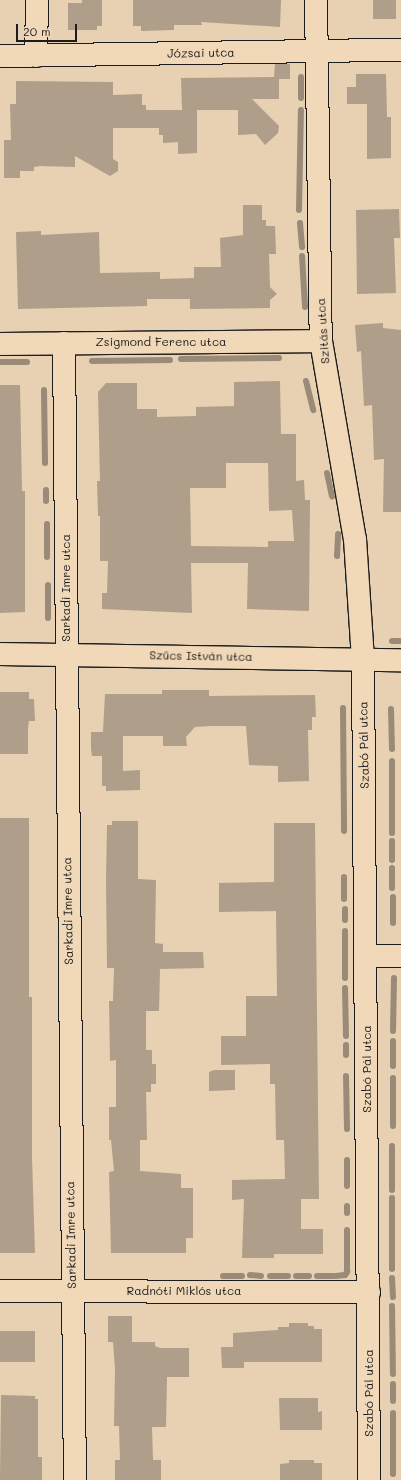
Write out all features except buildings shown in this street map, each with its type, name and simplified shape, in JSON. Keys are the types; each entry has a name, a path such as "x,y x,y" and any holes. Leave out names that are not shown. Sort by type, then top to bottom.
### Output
{"street":[{"path":"36,56 37,0"},
{"name":"Szitás utca","path":"316,0 318,52 321,341 355,539 363,659"},
{"name":"Józsai utca","path":"0,56 401,50"},
{"name":"Zsigmond Ferenc utca","path":"0,344 321,341"},
{"name":"Sarkadi Imre utca","path":"64,343 75,1480"},
{"name":"Szűcs István utca","path":"0,654 401,660"},
{"name":"Szabó Pál utca","path":"363,659 369,1292 369,1480"},
{"path":"366,956 401,956"},
{"name":"Radnóti Miklós utca","path":"0,1291 369,1292"}],"waterway":[{"path":"301,77 301,98"},
{"path":"299,210 301,110"},
{"path":"300,223 302,247"},
{"path":"302,256 305,307"},
{"path":"181,359 279,358"},
{"path":"92,361 170,360"},
{"path":"0,362 27,362"},
{"path":"306,381 313,410"},
{"path":"44,390 45,463"},
{"path":"327,473 332,496"},
{"path":"46,490 46,501"},
{"path":"47,524 47,557"},
{"path":"337,556 338,534"},
{"path":"48,585 48,618"},
{"path":"392,641 401,641"},
{"path":"343,708 344,831"},
{"path":"391,709 392,749"},
{"path":"392,761 392,833"},
{"path":"392,841 392,860"},
{"path":"392,868 392,888"},
{"path":"344,877 344,899"},
{"path":"393,897 393,923"},
{"path":"345,909 345,920"},
{"path":"345,931 345,978"},
{"path":"393,1031 394,978"},
{"path":"345,988 346,1036"},
{"path":"393,1041 393,1066"},
{"path":"346,1045 346,1055"},
{"path":"346,1076 347,1129"},
{"path":"393,1078 393,1126"},
{"path":"392,1146 392,1190"},
{"path":"347,1160 347,1186"},
{"path":"392,1198 392,1269"},
{"path":"347,1206 347,1213"},
{"path":"336,1276 345,1275 347,1272 347,1230"},
{"path":"250,1275 261,1276"},
{"path":"223,1276 242,1276"},
{"path":"270,1276 288,1276"},
{"path":"296,1276 309,1276"},
{"path":"317,1276 333,1276"},
{"path":"392,1278 393,1297"},
{"path":"392,1306 393,1374"},
{"path":"393,1384 393,1401"},
{"path":"393,1413 393,1474"}]}
